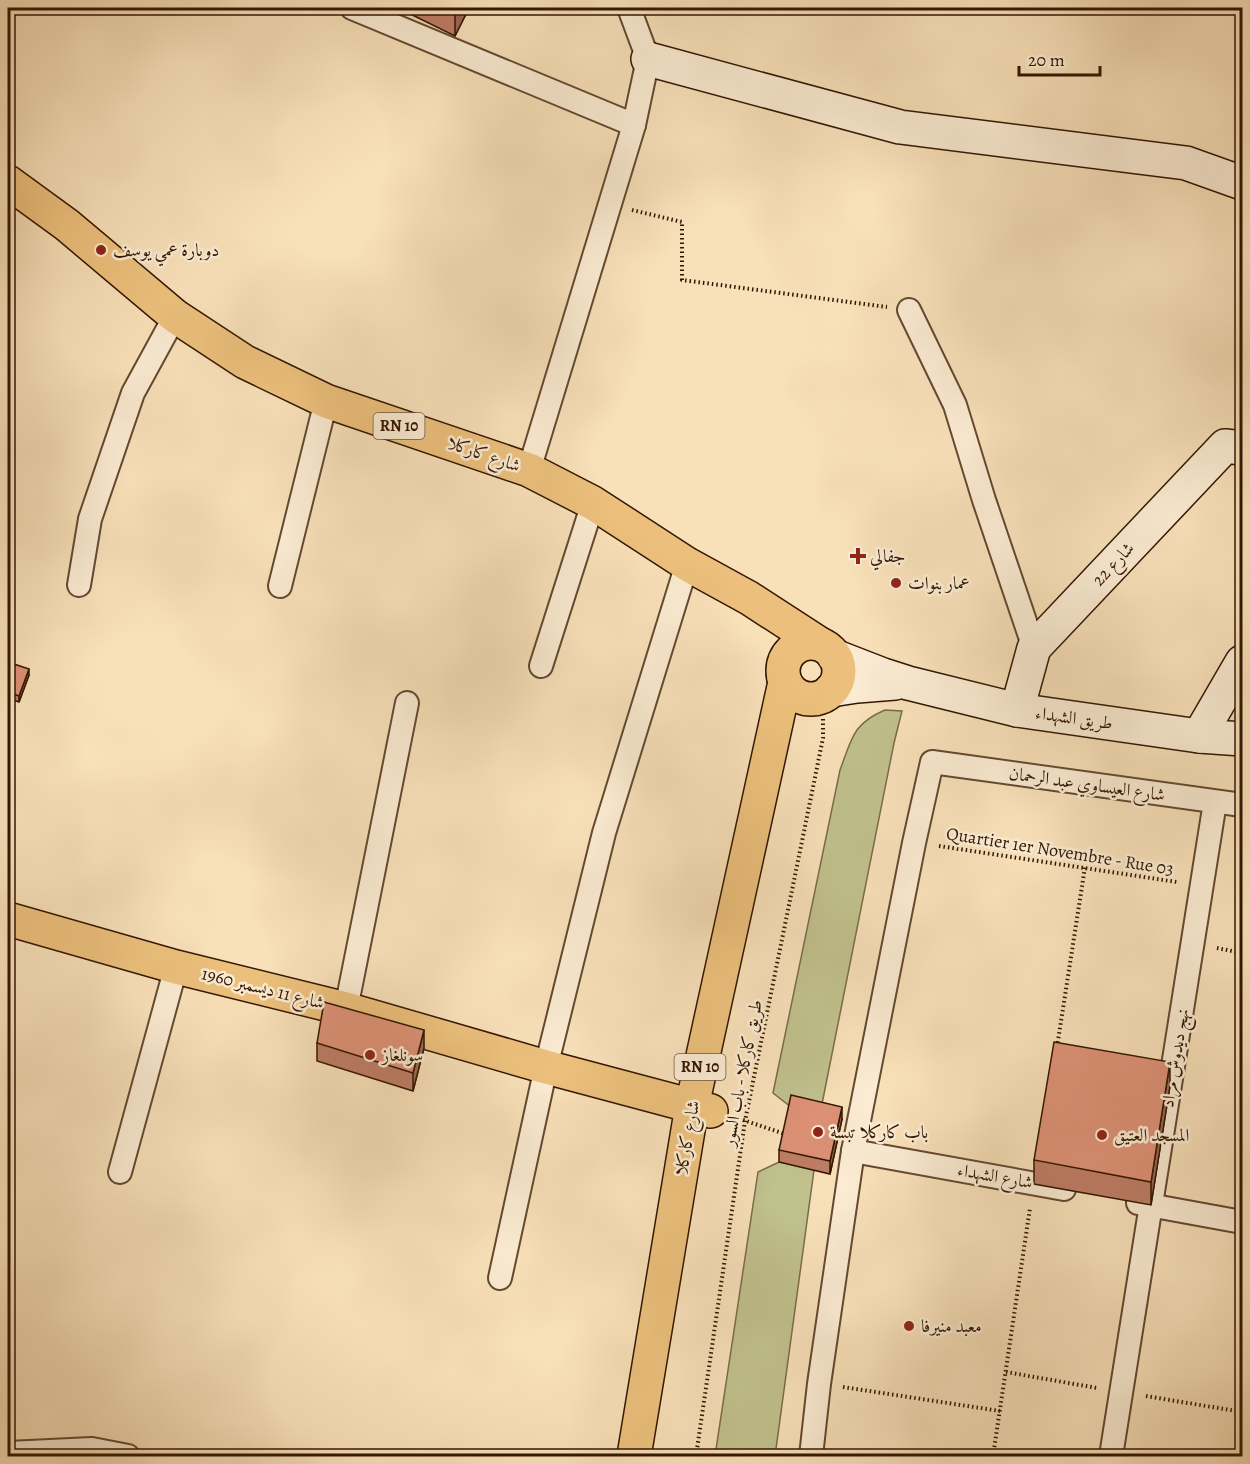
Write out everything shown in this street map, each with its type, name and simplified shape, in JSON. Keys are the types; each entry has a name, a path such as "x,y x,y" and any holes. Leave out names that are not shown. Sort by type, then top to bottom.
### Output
{"main road":[{"name":"شارع كاركلا","path":"8,182 67,225 175,316 245,362 326,401 529,470 593,503 687,564 748,598 827,650"},
{"path":"748,598 768,625 779,656 805,688"},
{"path":"811,643 827,650 838,665 838,674 836,683 805,688 784,664 787,655 794,649 802,644 811,643"},
{"name":"شارع كاركلا","path":"634,1456 701,1109 790,737 805,688"},
{"name":"شارع 11 ديسمبر 1960","path":"8,920 176,967 346,1009 701,1109"},
{"name":"شارع كاركلا","path":"656,1456 701,1109"}],"street":[{"path":"352,8 634,124"},
{"path":"529,470 634,124 648,59 629,8"},
{"path":"648,59 900,127 1186,163 1242,183"},
{"path":"909,310 955,405 1034,648"},
{"path":"79,585 90,519 133,393 175,316"},
{"path":"280,586 326,401"},
{"name":"شارع 22","path":"1017,711 1034,648 1225,446 1242,447"},
{"path":"541,666 593,503"},
{"path":"501,1278 546,1067 603,833 687,564"},
{"path":"827,650 875,672 908,683"},
{"path":"1199,736 1242,662"},
{"path":"805,688 908,683"},
{"name":"طريق الشهداء","path":"908,683 1017,711 1199,736 1242,739"},
{"path":"346,1009 407,703"},
{"name":"شارع العيساوي عبد الرحمان","path":"914,843 932,762 1242,805"},
{"name":"نهج ديدوش مراد","path":"1111,1456 1215,802"},
{"path":"811,1456 819,1384 853,1151 914,843"},
{"path":"120,1172 176,967"},
{"name":"شارع الشهداء","path":"853,1151 1081,1192"},
{"path":"1116,1199 1242,1222"},
{"path":"8,1454 92,1449 128,1456"}],"path":[{"path":"611,204 682,222 682,280 909,310"},
{"name":"طريق كاركلا - باب السور","path":"696,1456 745,1121 823,738 805,688"},
{"name":"Quartier 1er Novembre - Rue 03","path":"914,843 1202,886"},
{"path":"701,1109 785,1134"},
{"path":"819,1384 1000,1411"}],"green space":[{"path":"885,710 902,711 820,1114 791,1107 773,1093 840,770 859,727 874,715"},
{"path":"779,1162 814,1170 775,1456 715,1456 758,1172"}],"building":[{"path":"8,662 29,669 19,696 8,692"},
{"path":"324,1002 424,1030 413,1073 317,1043"},
{"name":"المسجد العتيق","path":"1054,1042 1170,1062 1151,1182 1034,1160"},
{"path":"791,1095 842,1107 830,1161 779,1150"}],"place":[{"name":"دوبارة عمي يوسف","path":"101,250"},
{"name":"جفالي","path":"858,556"},
{"name":"عمار بنوات","path":"896,583"},
{"name":"سونلغاز","path":"370,1055"},
{"name":"باب كاركلا تبسة","path":"818,1132"},
{"name":"المسجد العتيق","path":"1102,1135"},
{"name":"معبد منيرفا","path":"909,1326"}]}
